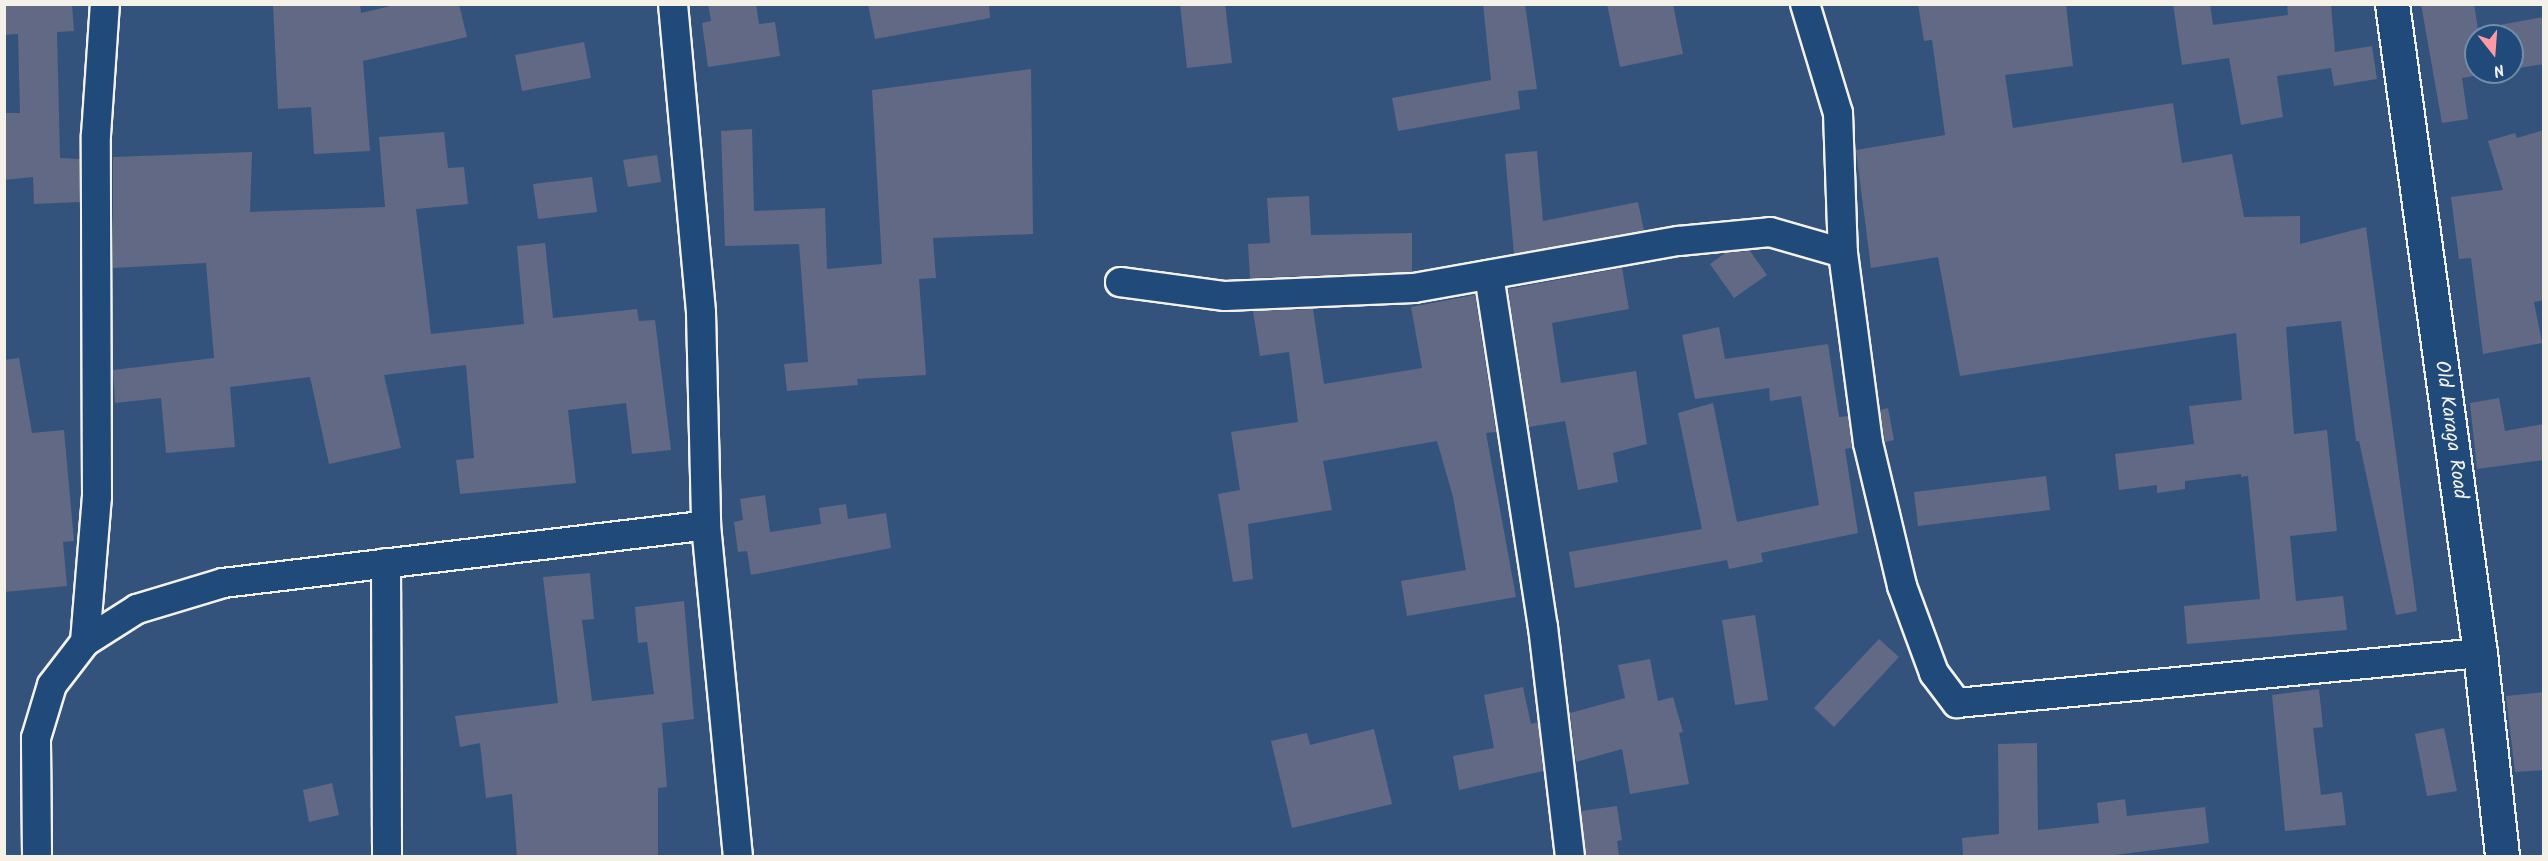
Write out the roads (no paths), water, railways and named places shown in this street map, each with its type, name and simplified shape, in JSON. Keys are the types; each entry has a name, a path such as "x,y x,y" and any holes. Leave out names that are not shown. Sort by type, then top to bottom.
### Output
{"street":[{"path":"85,642 97,497 96,135 105,4"},
{"path":"673,4 702,313 706,525 738,856"},
{"path":"1805,4 1838,113 1843,253 1868,443 1902,586 1934,673 1957,703 2480,652"},
{"name":"Old Karaga Road","path":"2392,4 2480,652 2502,856"},
{"path":"1120,282 1226,296 1414,288 1679,241 1770,232 1843,253"},
{"path":"1489,275 1543,627 1570,856"},
{"path":"37,856 36,738 52,685 85,642 137,609 223,583 706,525"},
{"path":"386,563 387,856"}]}
